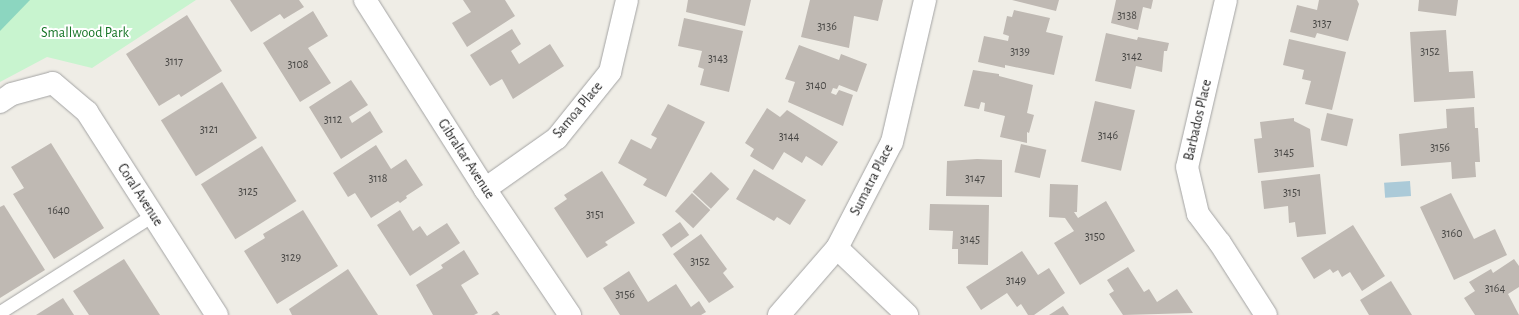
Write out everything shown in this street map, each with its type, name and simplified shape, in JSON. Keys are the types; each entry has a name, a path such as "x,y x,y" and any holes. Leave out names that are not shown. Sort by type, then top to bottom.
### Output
{"street":[{"name":"Gibraltar Avenue","path":"365,0 484,189 570,315"},
{"name":"Samoa Place","path":"484,189 557,138 610,72 627,0"},
{"name":"Sumatra Place","path":"779,315 837,248 892,142 925,0"},
{"name":"Barbados Place","path":"1226,0 1186,167 1198,214 1220,243 1266,315"},
{"name":"Coral Avenue","path":"0,102 12,94 53,83 87,112 217,315"},
{"path":"837,248 907,315"}],"lane":[{"path":"0,312 153,215"}],"green space":[{"name":"Smallwood Park","path":"0,0 196,0 92,68 47,57 0,82"},
{"path":"0,0 30,0 0,31"}],"water":[{"path":"1410,181 1411,196 1385,198 1384,183"}],"building":[{"path":"230,0 299,0 304,7 284,19 280,14 251,32"},
{"path":"463,0 505,0 515,16 467,47 452,23 471,12"},
{"path":"688,0 751,0 745,26 686,12"},
{"path":"810,0 883,0 878,21 854,16 849,48 801,37"},
{"path":"1012,0 1059,0 1056,11"},
{"path":"1116,0 1153,0 1151,9 1143,7 1138,30 1111,23"},
{"path":"1319,0 1357,0 1359,4 1348,41 1317,33 1315,38 1290,32 1297,5 1317,10"},
{"path":"1419,0 1458,0 1456,16 1418,11"},
{"path":"1014,10 1050,18 1046,32 1063,36 1054,75 1005,65 1005,68 978,62 984,36 1008,41 1009,36 1003,34 1007,16 1012,17"},
{"path":"313,11 328,36 308,48 331,83 300,102 263,43"},
{"path":"187,15 222,71 181,97 179,94 159,106 126,54"},
{"path":"684,18 743,31 729,92 700,85 704,69 698,67 702,51 678,46"},
{"path":"512,29 521,44 511,51 519,64 550,44 564,66 513,99 502,79 490,86 470,55"},
{"path":"1446,30 1449,72 1473,71 1475,98 1414,102 1410,32"},
{"path":"1106,33 1137,40 1138,37 1169,43 1167,51 1164,51 1162,72 1136,66 1131,89 1095,81"},
{"path":"1289,39 1346,52 1332,110 1305,104 1311,81 1302,79 1304,70 1283,65"},
{"path":"799,45 839,60 841,54 867,64 857,92 839,85 837,89 833,88 831,93 836,95 839,90 853,95 843,126 788,102 795,82 785,79"},
{"path":"973,70 999,74 999,76 1033,85 1027,113 1034,115 1029,133 1027,132 1027,143 1000,137 1005,116 984,111 985,103 981,102 979,109 964,106"},
{"path":"351,80 368,105 349,117 352,123 370,111 383,132 341,159 309,107"},
{"path":"222,82 257,138 196,176 161,120"},
{"path":"1095,101 1135,110 1121,171 1081,161"},
{"path":"668,104 705,122 666,197 643,185 647,179 618,163 631,139 651,149 657,138 651,135"},
{"path":"1474,107 1475,128 1478,128 1480,162 1475,162 1476,177 1452,179 1451,162 1401,166 1399,134 1447,128 1446,109"},
{"path":"767,108 780,117 787,110 838,142 822,166 806,156 802,163 784,152 773,170 750,156 754,149 745,143"},
{"path":"1327,113 1353,119 1347,146 1321,140"},
{"path":"1294,118 1294,121 1310,129 1314,167 1258,173 1254,139 1262,138 1260,122"},
{"path":"51,143 104,228 54,259 13,194 24,188 11,167"},
{"path":"1021,144 1046,150 1040,178 1014,172"},
{"path":"376,145 391,169 406,159 423,185 406,196 407,198 400,203 398,201 371,218 355,193 348,197 333,173"},
{"path":"262,146 296,201 235,239 201,184"},
{"path":"977,159 1002,160 1002,197 946,196 947,161"},
{"path":"754,169 806,200 790,225 777,217 774,221 736,199"},
{"path":"602,171 635,223 605,242 608,245 587,258 554,208 567,199 564,195"},
{"path":"711,172 729,189 711,209 693,192"},
{"path":"1320,174 1326,234 1297,237 1295,222 1289,223 1288,206 1264,209 1261,181"},
{"path":"1050,184 1078,185 1077,212 1074,212 1078,218 1106,201 1135,251 1080,285 1054,243 1074,231 1065,218 1049,217"},
{"path":"692,193 710,210 693,228 675,211"},
{"path":"1451,193 1474,239 1495,229 1507,255 1454,280 1420,207"},
{"path":"930,204 989,205 988,265 958,264 958,249 952,249 953,231 929,230"},
{"path":"4,205 45,270 0,298 0,207"},
{"path":"303,210 338,266 277,304 244,251 265,238 263,234"},
{"path":"400,210 413,231 420,226 427,236 447,223 460,243 410,276 377,225"},
{"path":"680,222 689,235 671,248 662,235"},
{"path":"1353,225 1385,276 1362,291 1350,272 1342,277 1338,270 1333,273 1330,269 1314,279 1301,258"},
{"path":"701,234 727,269 723,273 734,287 709,303 673,254"},
{"path":"464,250 479,274 461,285 478,313 474,315 433,315 416,285 443,268 441,265"},
{"path":"1022,251 1038,275 1049,268 1065,293 1034,315 1028,315 1021,304 1017,307 1007,293 981,310 966,287"},
{"path":"124,259 160,315 89,315 73,291"},
{"path":"1514,259 1519,266 1519,287 1508,294 1519,315 1475,315 1464,298 1475,291 1469,282 1491,269 1493,273"},
{"path":"1128,267 1144,292 1149,289 1157,302 1177,289 1193,313 1123,315 1109,294 1114,291 1107,280"},
{"path":"348,269 378,315 292,315 289,309"},
{"path":"629,271 648,302 676,284 691,307 699,301 706,312 701,315 620,315 603,288"},
{"path":"1391,281 1412,315 1369,315 1360,300"},
{"path":"63,298 74,315 36,315"},
{"path":"1063,306 1069,315 1049,315"},
{"path":"497,311 500,315 491,315"}]}
